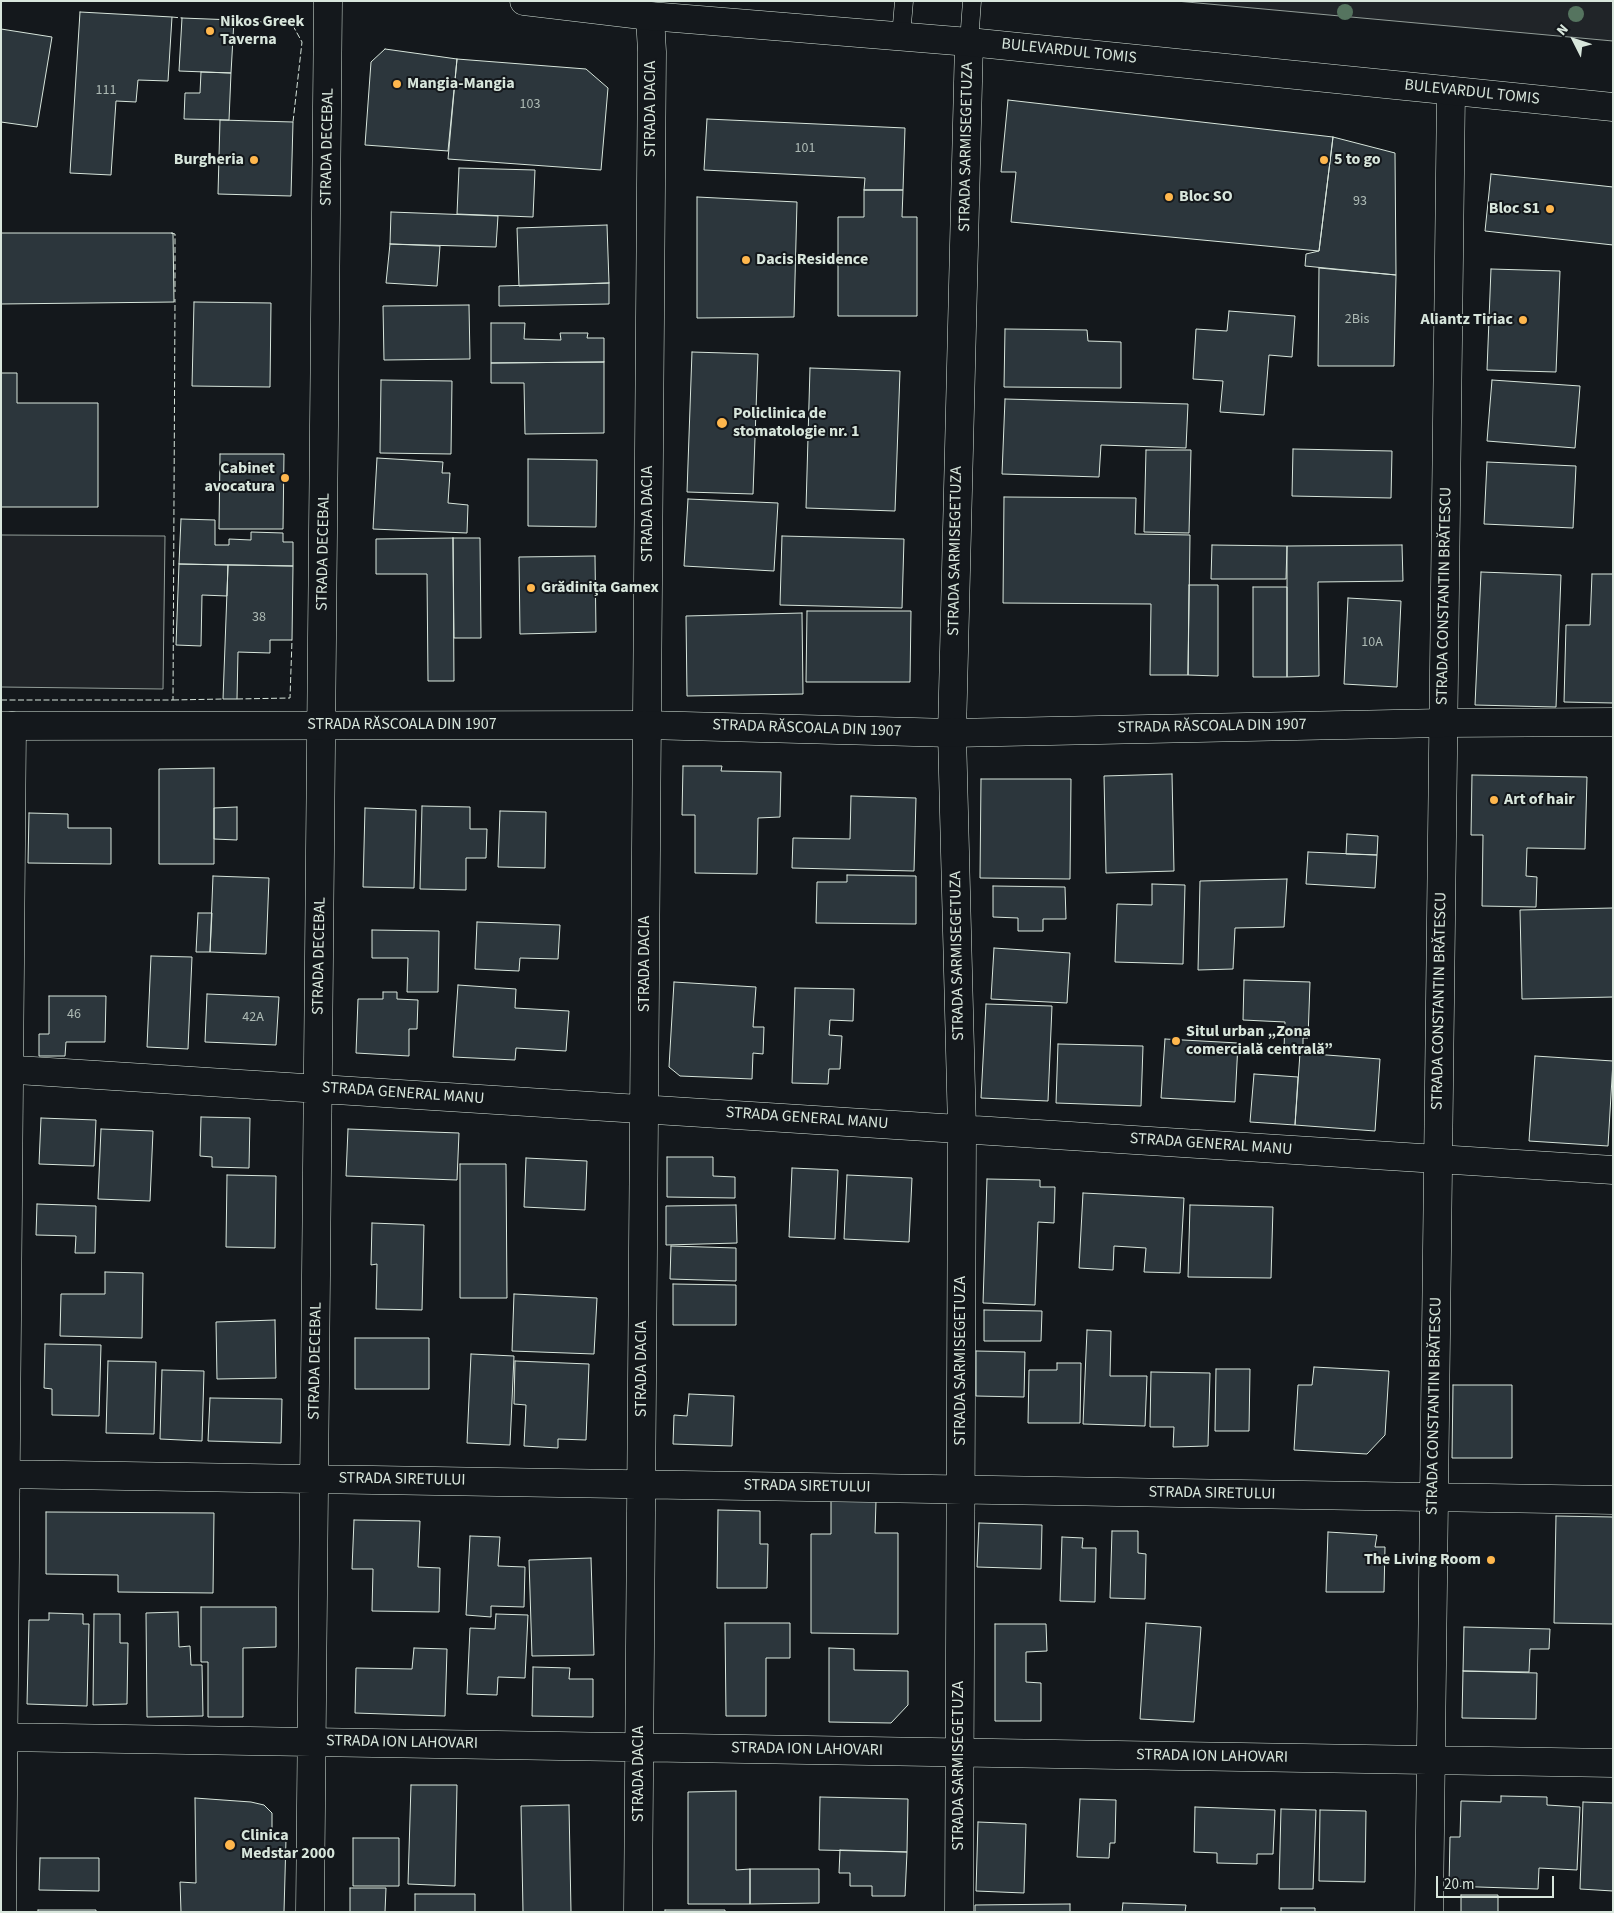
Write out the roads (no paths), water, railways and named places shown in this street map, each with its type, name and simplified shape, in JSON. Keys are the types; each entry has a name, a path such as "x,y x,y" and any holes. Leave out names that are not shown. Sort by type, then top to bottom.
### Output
{"street":[{"name":"STRADA DECEBAL","path":"310,1912 328,1"},
{"name":"BULEVARDUL TOMIS","path":"524,1 650,16 970,42 1613,107"},
{"name":"STRADA DACIA","path":"638,1912 652,52 650,16"},
{"name":"STRADA SARMISEGETUZA","path":"959,1912 962,1129 952,733 970,42"},
{"name":"STRADA CONSTANTIN BRĂTESCU","path":"1429,1912 1451,91"},
{"name":"STRADA RĂSCOALA DIN 1907","path":"7,726 646,724 952,733 1443,723 1613,722"},
{"path":"2,1912 7,726"},
{"name":"STRADA GENERAL MANU","path":"5,1069 1613,1170"},
{"name":"STRADA SIRETULUI","path":"3,1474 1613,1500"},
{"name":"STRADA ION LAHOVARI","path":"2,1737 1613,1763"}],"lane":[{"path":"901,36 904,1"},
{"name":"STRADA SARMISEGETUZA","path":"970,42 972,1"}],"place":[{"name":"Nikos Greek Taverna","path":"210,31"},
{"name":"Mangia-Mangia","path":"397,84"},
{"name":"Burgheria","path":"254,160"},
{"name":"5 to go","path":"1324,160"},
{"name":"Bloc SO","path":"1169,197"},
{"name":"Bloc S1","path":"1550,209"},
{"name":"Dacis Residence","path":"746,260"},
{"name":"Aliantz Tiriac","path":"1523,320"},
{"name":"Policlinica de stomatologie nr. 1","path":"722,423"},
{"name":"Cabinet avocatura","path":"285,478"},
{"name":"Grădinița Gamex","path":"531,588"},
{"name":"Art of hair","path":"1494,800"},
{"name":"Situl urban „Zona comercială centrală”","path":"1176,1041"},
{"name":"The Living Room","path":"1491,1560"},
{"name":"Clinica Medstar 2000","path":"230,1845"}]}
